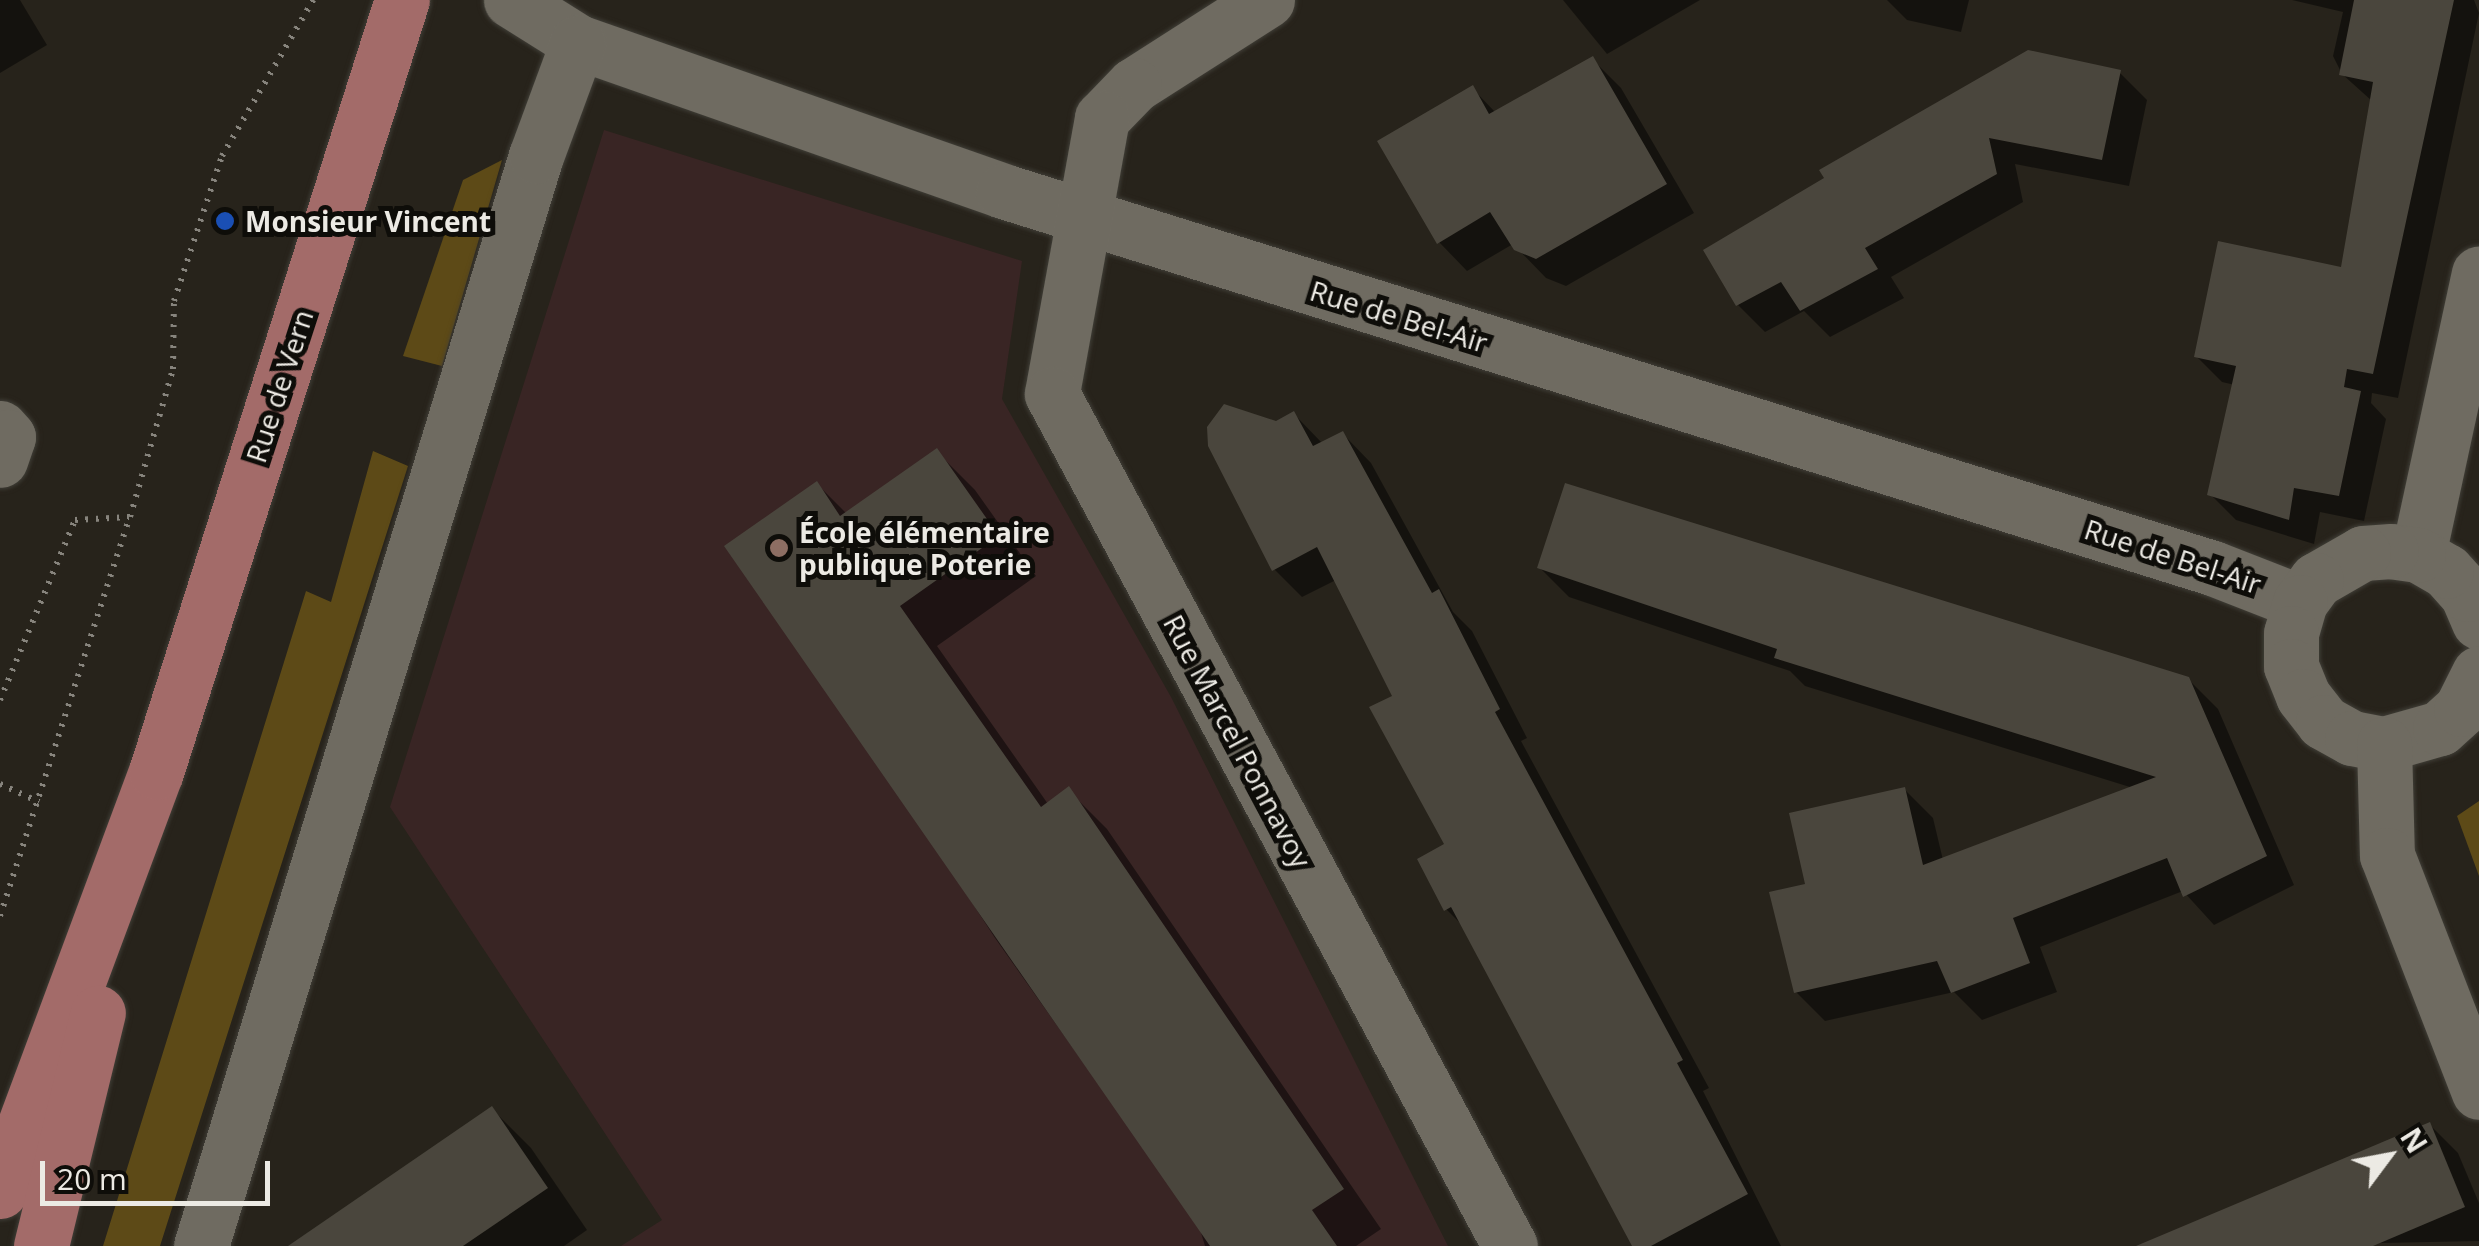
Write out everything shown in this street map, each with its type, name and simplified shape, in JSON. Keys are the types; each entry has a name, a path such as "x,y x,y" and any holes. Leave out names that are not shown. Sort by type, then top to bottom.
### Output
{"main road":[{"name":"Rue de Vern","path":"0,1191 156,772 402,0"},
{"name":"Rue de Vern","path":"42,1246 156,772"}],"street":[{"name":"Rue de Bel-Air","path":"511,0 578,42 1083,218 2214,568 2300,602"},
{"name":"Rue Marcel Ponnavoy","path":"1267,0 1116,100 1102,118 1052,394 1510,1246"},
{"path":"201,1246 536,156 578,42"},
{"path":"2418,555 2479,274"},
{"path":"0,428 8,437 0,460"},
{"path":"2479,622 2467,594 2418,555 2364,553 2316,580 2300,602 2290,634 2292,666 2303,696 2323,722 2352,738 2384,744 2440,728 2461,709 2479,673"},
{"path":"2384,744 2387,855 2479,1092"}],"path":[{"path":"0,916 130,517 173,369 174,301 222,156 313,0"},
{"path":"0,700 75,520 130,517"},
{"path":"0,784 39,802"}],"shaded area":[{"name":"École élémentaire publique Poterie","path":"604,130 1022,261 1002,399 1171,697 1448,1246 621,1246 662,1220 390,807"},
{"path":"502,160 442,366 403,356 463,180"},
{"path":"373,451 408,466 160,1246 103,1246 306,591 331,602"},
{"path":"2479,801 2479,876 2457,816"}],"building":[{"path":"2354,0 2454,0 2373,374 2347,369 2344,387 2361,391 2339,496 2294,488 2289,520 2207,495 2236,366 2194,357 2218,241 2341,267 2373,82 2339,75"},
{"path":"2028,50 2121,70 2102,160 1989,138 1997,174 1865,248 1878,269 1800,311 1781,282 1736,306 1703,250 1824,178 1819,170"},
{"path":"1593,56 1667,184 1536,259 1514,250 1490,212 1437,244 1377,141 1473,85 1489,114"},
{"path":"1224,404 1276,421 1294,411 1313,446 1343,431 1432,593 1439,589 1500,709 1495,712 1683,1060 1677,1063 1748,1194 1651,1246 1632,1246 1451,907 1444,911 1417,859 1444,844 1369,707 1392,696 1317,547 1272,571 1208,446 1207,427"},
{"path":"937,448 999,536 900,606 1041,807 1069,786 1344,1189 1312,1210 1337,1246 1210,1246 724,546 817,481 840,516"},
{"path":"1565,483 2189,677 2267,856 2183,897 2167,858 2013,918 2030,963 1951,993 1937,961 1794,993 1769,892 1805,884 1789,813 1905,787 1923,865 2156,777 1774,658 1777,649 1537,568"},
{"path":"492,1106 548,1188 463,1246 288,1246"},
{"path":"2430,1122 2465,1207 2373,1246 2136,1246"}],"place":[{"name":"Monsieur Vincent","path":"225,221"},
{"name":"École élémentaire publique Poterie","path":"779,548"}]}
